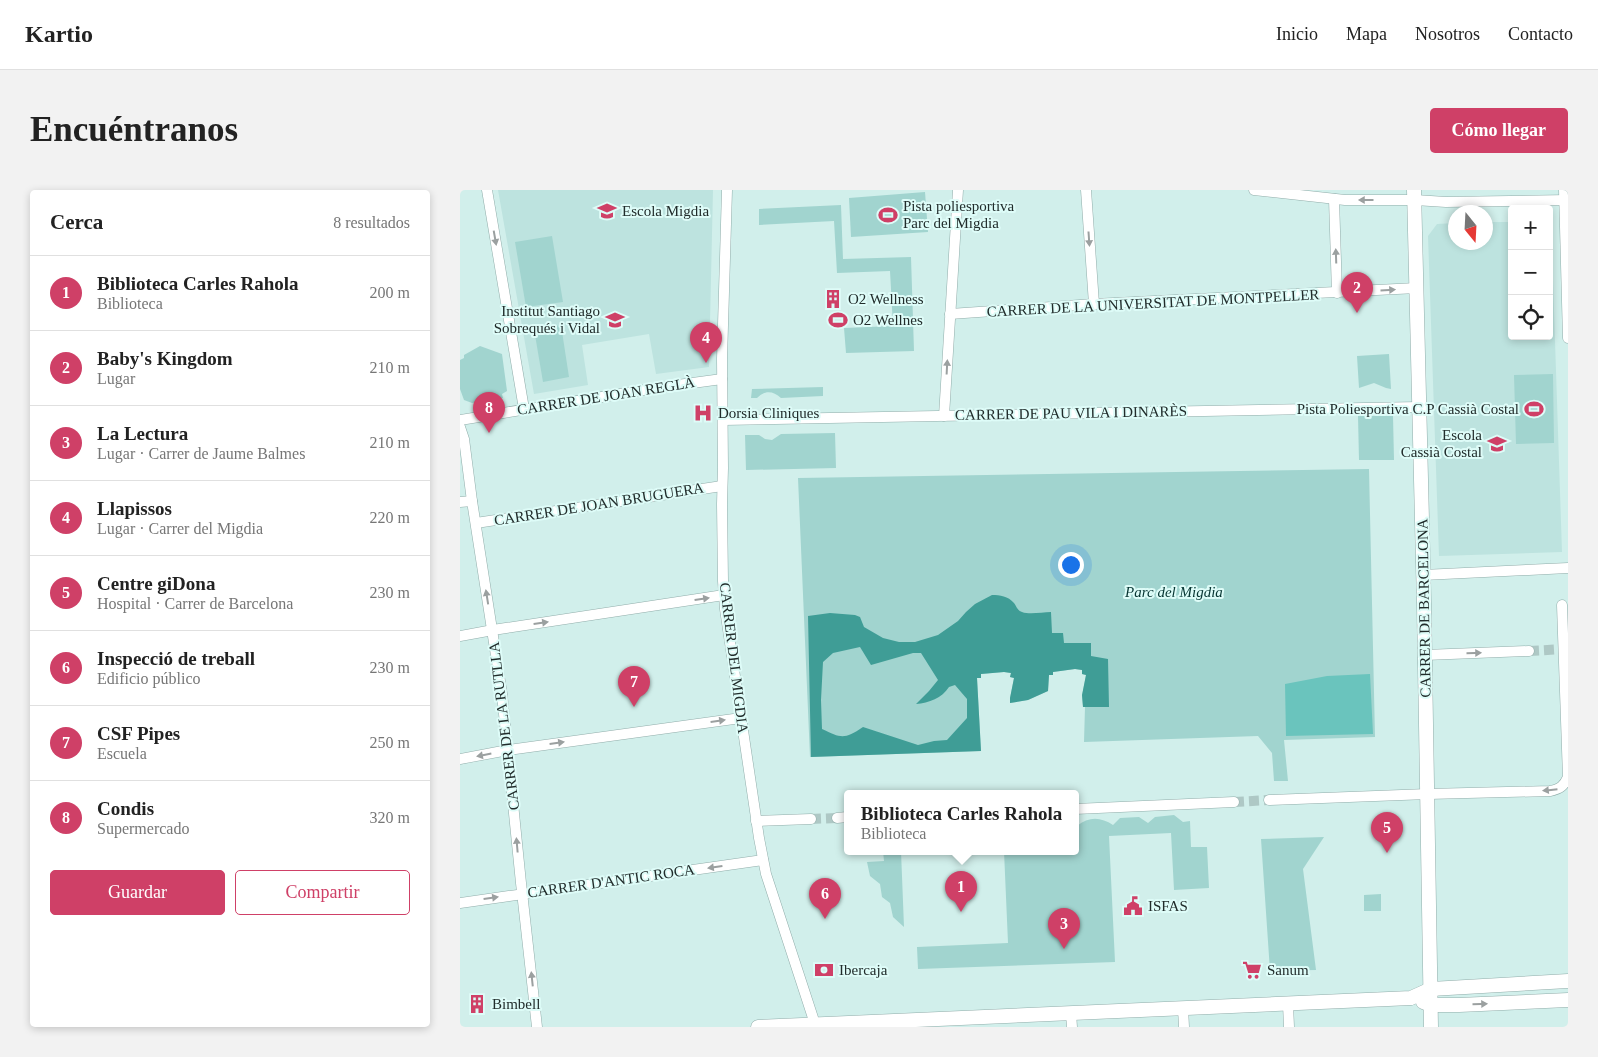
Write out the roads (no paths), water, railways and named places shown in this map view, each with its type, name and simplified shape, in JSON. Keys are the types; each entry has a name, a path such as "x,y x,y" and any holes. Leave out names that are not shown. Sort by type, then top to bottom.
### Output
{"main road":[{"name":"CARRER DE BARCELONA","path":"1414,195 1424,575 1431,1027"},
{"path":"758,1027 1071,1020 1183,1008 1411,998 1431,989 1568,981"},
{"path":"1411,998 1431,1005 1568,1000"}],"street":[{"path":"487,190 524,409"},
{"name":"CARRER DEL MIGDIA","path":"727,190 722,379 724,595 763,860 816,1026"},
{"path":"944,416 958,190"},
{"path":"1086,190 1094,304"},
{"path":"1254,190 1345,200 1414,195 1446,202 1565,196 1568,338"},
{"path":"1334,199 1337,293"},
{"name":"CARRER DE LA UNIVERSITAT DE MONTPELLER","path":"950,314 1094,304 1417,288"},
{"name":"CARRER DE JOAN REGLÀ","path":"460,420 722,379"},
{"name":"CARRER DE PAU VILA I DINARÈS","path":"723,420 1420,407"},
{"name":"CARRER DE LA RUTLLA","path":"460,426 464,439 502,694 537,1027"},
{"name":"CARRER DE JOAN BRUGUERA","path":"476,523 722,486"},
{"path":"460,502 472,501"},
{"path":"1424,575 1568,568"},
{"path":"460,636 724,595"},
{"path":"1269,800 1550,791 1561,788 1568,777 1562,605"},
{"path":"1425,655 1529,651"},
{"path":"460,760 508,750 741,718"},
{"path":"1079,809 1234,802"},
{"path":"756,821 811,819"},
{"name":"CARRER D'ANTIC ROCA","path":"460,902 763,860"},
{"path":"1288,1004 1289,1027"},
{"path":"1183,1008 1184,1027"}],"tunnel":[{"path":"1529,651 1564,649"},
{"path":"1234,802 1269,800"},
{"path":"811,819 837,818"}],"place":[{"name":"Escola Migdia","path":"607,211"},
{"name":"Pista poliesportiva Parc del Migdia","path":"888,215"},
{"name":"O2 Wellness","path":"833,299"},
{"name":"Baby's Kingdom","path":"1357,313"},
{"name":"Institut Santiago Sobrequés i Vidal","path":"615,320"},
{"name":"O2 Wellnes","path":"838,320"},
{"name":"Llapissos","path":"706,363"},
{"name":"Pista Poliesportiva C.P Cassià Costal","path":"1534,409"},
{"name":"Dorsia Cliniques","path":"703,413"},
{"name":"Condis","path":"489,433"},
{"name":"Escola Cassià Costal","path":"1497,444"},
{"name":"CSF Pipes","path":"634,707"},
{"name":"Centre giDona","path":"1387,853"},
{"name":"ISFAS","path":"1133,906"},
{"name":"Biblioteca Carles Rahola","path":"961,912"},
{"name":"Inspecció de treball","path":"825,919"},
{"name":"La Lectura","path":"1064,949"},
{"name":"Ibercaja","path":"824,970"},
{"name":"Sanum","path":"1252,970"},
{"name":"Bimbell","path":"477,1004"}],"park label":[{"name":"Parc del Migdia","path":"1174,592"}]}
